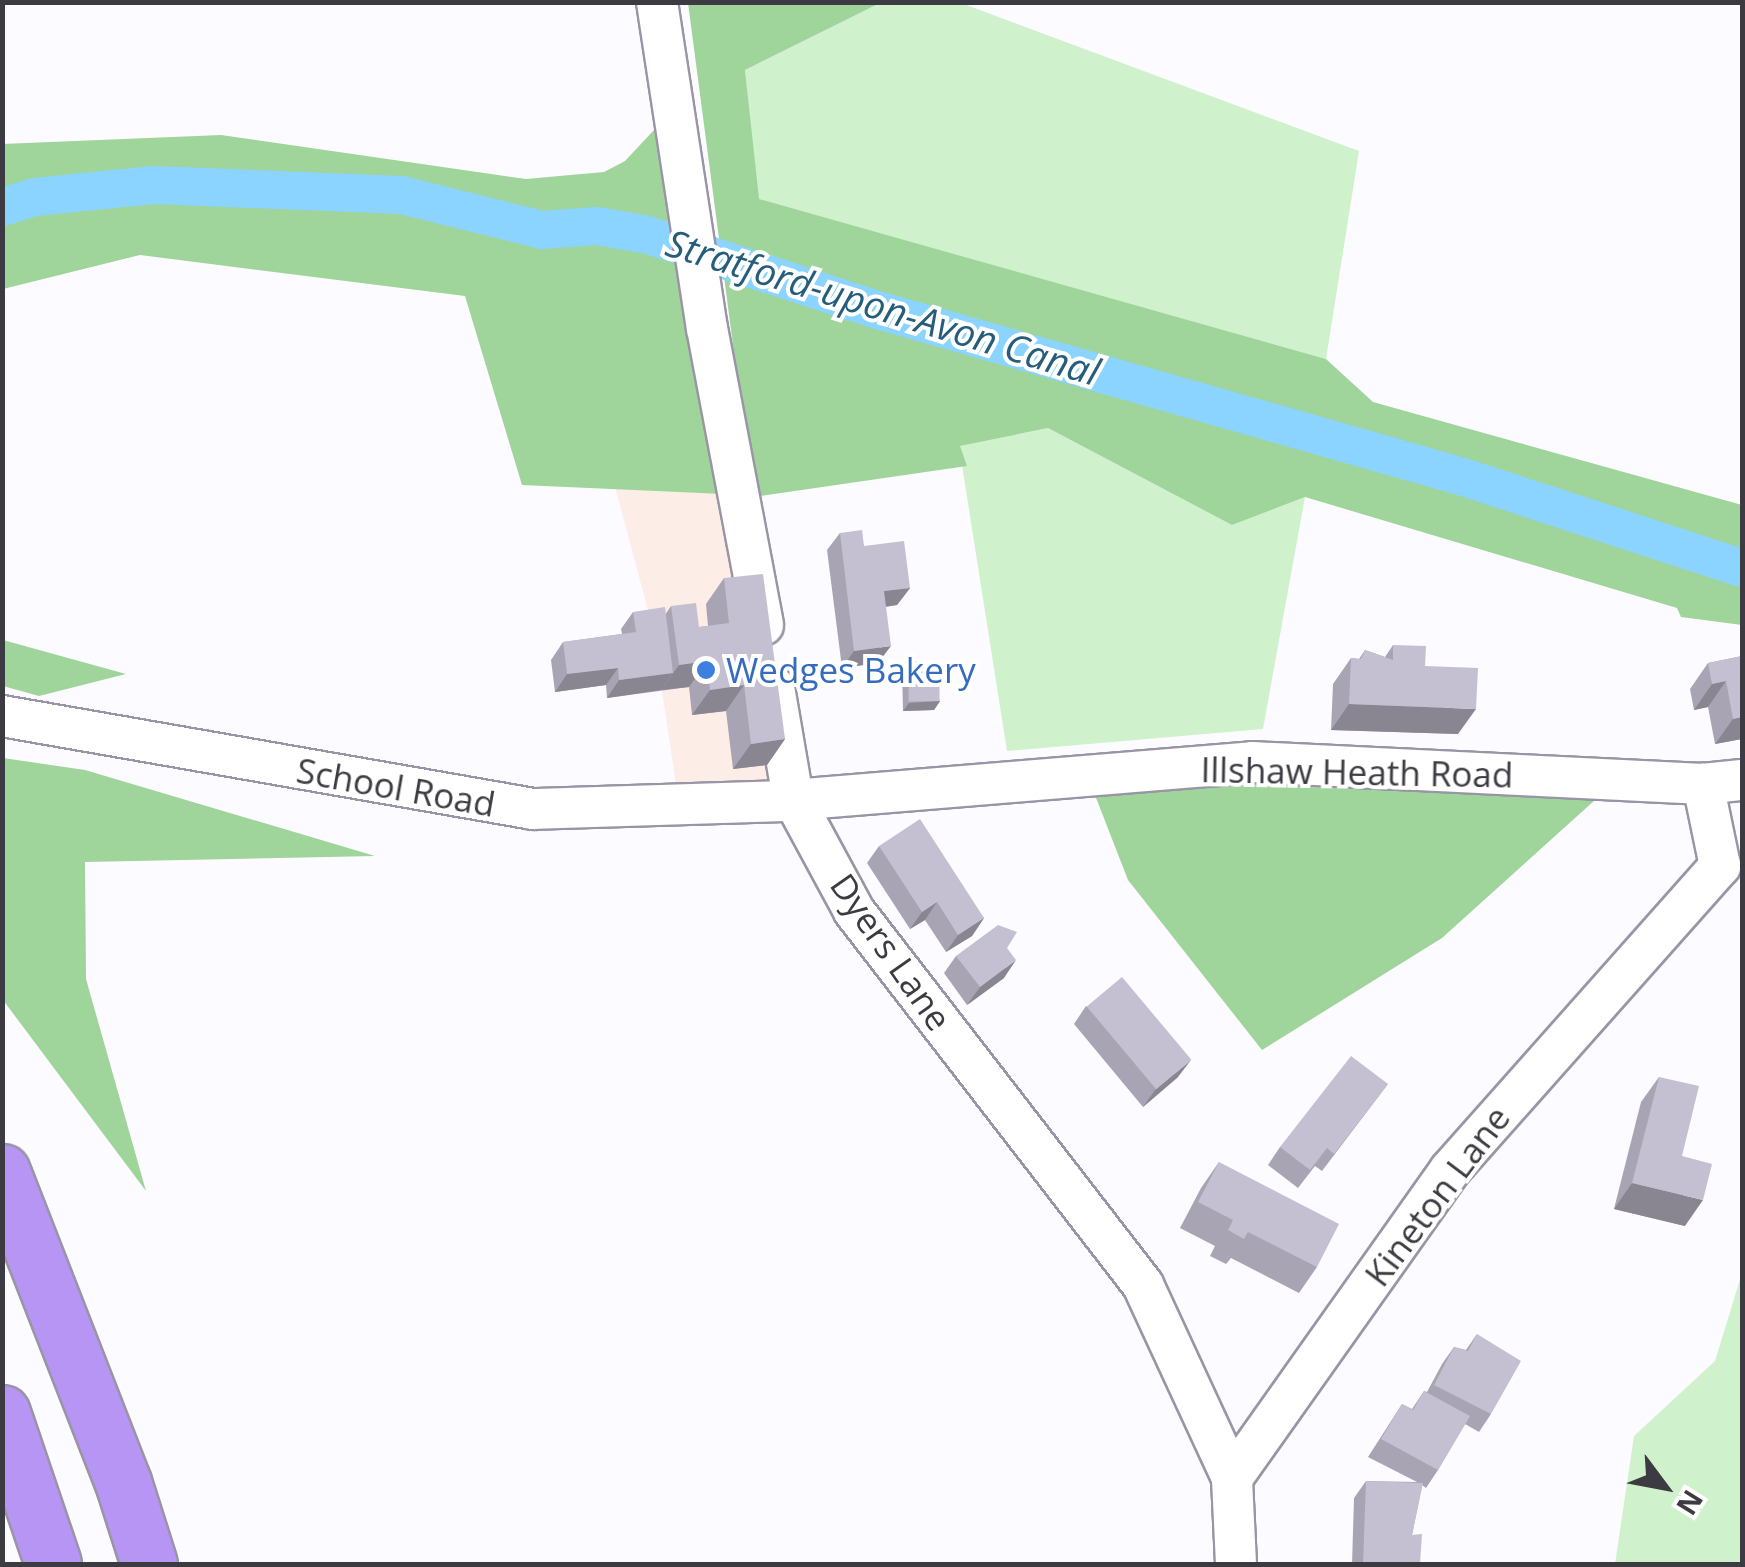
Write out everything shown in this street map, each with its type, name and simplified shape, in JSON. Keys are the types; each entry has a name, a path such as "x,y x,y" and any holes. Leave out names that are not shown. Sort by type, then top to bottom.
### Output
{"highway":[{"path":"2,1172 124,1482 149,1564"},
{"path":"2,1413 53,1564"}],"street":[{"name":"Dyers Lane","path":"656,2 695,223 707,328 793,798 854,911 1143,1286 1232,1478"},
{"name":"School Road","path":"2,716 533,809 793,798"},
{"name":"Illshaw Heath Road","path":"793,798 1252,762 1723,782"},
{"name":"Kineton Lane","path":"1232,1478 1450,1170 1731,855 1723,782"},
{"path":"1232,1478 1236,1564"}],"shaded area":[{"path":"615,487 723,494 780,781 677,791 652,625"}],"green space":[{"path":"688,3 880,3 745,70 759,199 1326,359 1373,402 1742,505 1742,625 1681,617 1677,608 1305,497 1232,525 1048,428 960,446 967,466 753,497"},
{"path":"880,3 961,3 1359,151 1326,359 758,199 745,70"},
{"path":"654,130 723,494 522,485 465,296 140,255 3,289 2,144 221,135 526,179 604,172 625,161"},
{"path":"1048,428 1232,525 1305,497 1263,729 1007,751 959,446"},
{"path":"2,640 126,674 39,696 3,686"},
{"path":"3,758 85,770 375,856 85,862 86,979 146,1191 3,1000"},
{"path":"1250,785 1595,800 1442,938 1262,1050 1128,880 1093,790"},
{"path":"1742,1273 1742,1564 1615,1564 1634,1436 1715,1361"}],"building":[{"path":"862,530 864,546 904,541 910,588 884,591 891,646 854,651 840,533"},
{"path":"763,574 785,739 751,744 744,685 710,690 707,661 679,665 671,606 696,603 699,627 729,623 724,578"},
{"path":"665,607 673,673 619,680 618,668 567,674 563,642 636,632 633,612"},
{"path":"1393,645 1426,646 1425,666 1478,668 1476,709 1349,704 1351,658 1361,659 1365,650 1393,660"},
{"path":"1742,656 1742,717 1733,719 1726,681 1712,684 1708,663"},
{"path":"939,661 940,701 909,702 908,662"},
{"path":"920,819 984,918 958,935 937,902 922,912 879,846"},
{"path":"998,925 1017,932 1007,948 1016,960 980,987 956,956"},
{"path":"1122,977 1191,1060 1156,1089 1087,1007"},
{"path":"1351,1056 1388,1084 1334,1154 1327,1148 1310,1170 1280,1147"},
{"path":"1659,1077 1699,1086 1682,1156 1712,1164 1703,1200 1632,1183"},
{"path":"1219,1162 1339,1224 1317,1267 1248,1232 1244,1239 1228,1230 1233,1220 1198,1202"},
{"path":"1477,1334 1521,1361 1491,1414 1434,1385 1454,1347 1468,1351"},
{"path":"1424,1391 1470,1416 1438,1470 1381,1439 1402,1404 1413,1410"},
{"path":"1366,1481 1423,1483 1412,1535 1422,1534 1420,1564 1363,1564"}],"waterway":[{"name":"Stratford-upon-Avon Canal","path":"2,207 35,197 153,185 401,195 542,230 597,226 648,235 874,309 1460,476 1742,568"}],"place":[{"name":"Wedges Bakery","path":"706,670"}]}
